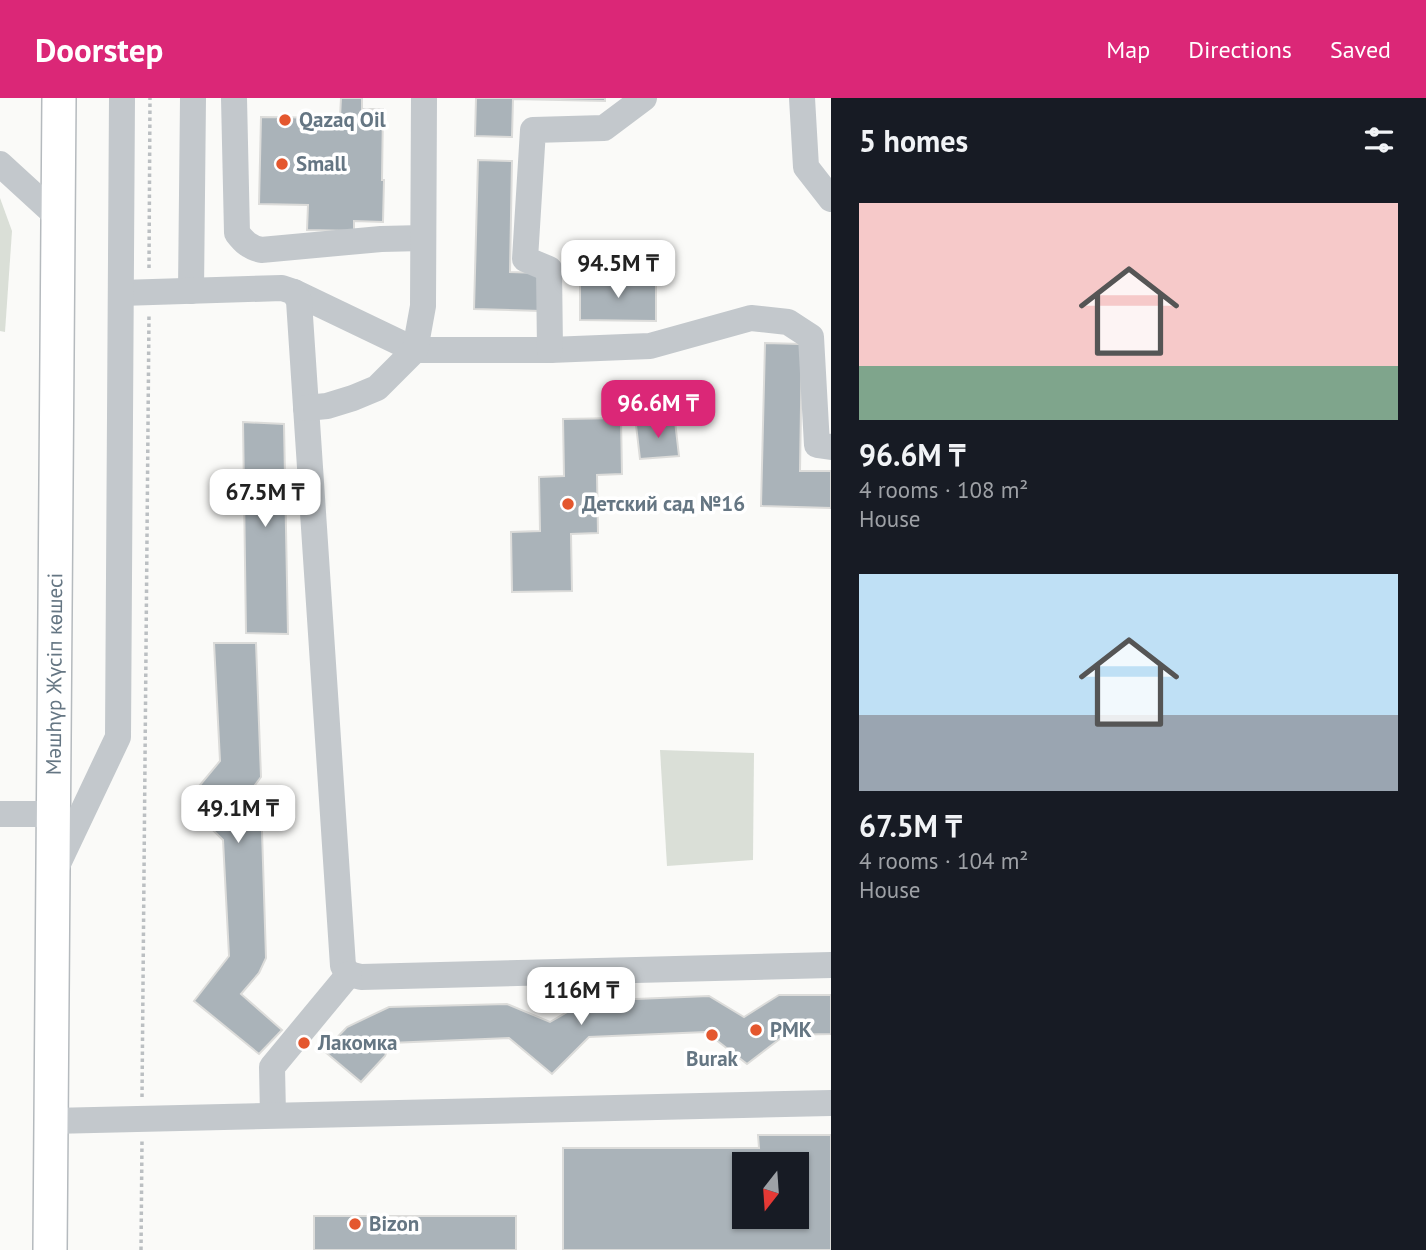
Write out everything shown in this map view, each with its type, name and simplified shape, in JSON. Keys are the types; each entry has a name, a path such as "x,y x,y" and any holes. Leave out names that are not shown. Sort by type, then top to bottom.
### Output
{"main road":[{"name":"Мәшһүр Жүсіп көшесі","path":"50,1250 59,98"}],"lane":[{"path":"54,871 118,737 121,98"},
{"path":"191,291 193,98"},
{"path":"234,98 237,233 244,242 261,250 381,239 423,238"},
{"path":"306,408 327,406 377,388 415,350 424,306 424,98"},
{"path":"550,350 549,269 525,259 533,130 604,128 644,98"},
{"path":"802,98 806,167 831,199"},
{"path":"0,164 59,218"},
{"path":"121,293 282,288 415,350 550,350 650,346 751,318 788,322 811,337 817,445 831,447"},
{"path":"294,292 299,301 343,965 349,974 361,977 831,965"},
{"path":"0,814 54,814"},
{"path":"273,1115 272,1068 349,974"},
{"path":"51,1121 831,1104"}],"path":[{"path":"141,1250 150,98"}],"shaded area":[{"path":"0,198 12,231 5,332 0,331"},
{"path":"660,750 754,753 753,860 667,866"}],"building":[{"path":"341,98 362,98 362,109 383,109 383,222 354,221 354,231 307,230 308,205 259,204 261,117 340,118"},
{"path":"476,98 605,98 605,101 513,99 512,137 475,136"},
{"path":"478,160 512,161 510,272 542,273 541,311 474,309"},
{"path":"580,279 656,280 656,321 580,320"},
{"path":"765,343 802,344 800,471 831,471 831,508 761,506"},
{"name":"Детский сад №16","path":"621,418 622,474 597,475 598,533 571,534 572,591 512,592 511,532 540,531 539,477 564,476 563,419"},
{"path":"675,421 679,456 640,459 636,425"},
{"path":"243,422 284,424 288,634 246,633"},
{"path":"214,643 256,643 261,777 243,801 262,831 266,958 259,973 241,994 282,1030 259,1054 194,1001 229,956 223,840 185,803 220,761"},
{"path":"779,995 831,995 831,1034 785,1035 747,1064 706,1032 589,1037 552,1074 509,1038 390,1043 385,1056 361,1082 324,1051 347,1027 389,1007 507,1004 550,1022 586,1001 709,996 744,1017"},
{"path":"758,1135 831,1135 831,1250 563,1250 563,1148 759,1148"},
{"path":"314,1216 516,1216 516,1250 314,1250"}],"place":[{"name":"Qazaq Oil","path":"285,120"},
{"name":"Small","path":"282,164"},
{"name":"Детский сад №16","path":"568,504"},
{"name":"РМК","path":"756,1030"},
{"name":"Burak","path":"712,1035"},
{"name":"Лакомка","path":"304,1043"},
{"name":"Bizon","path":"355,1224"}]}
